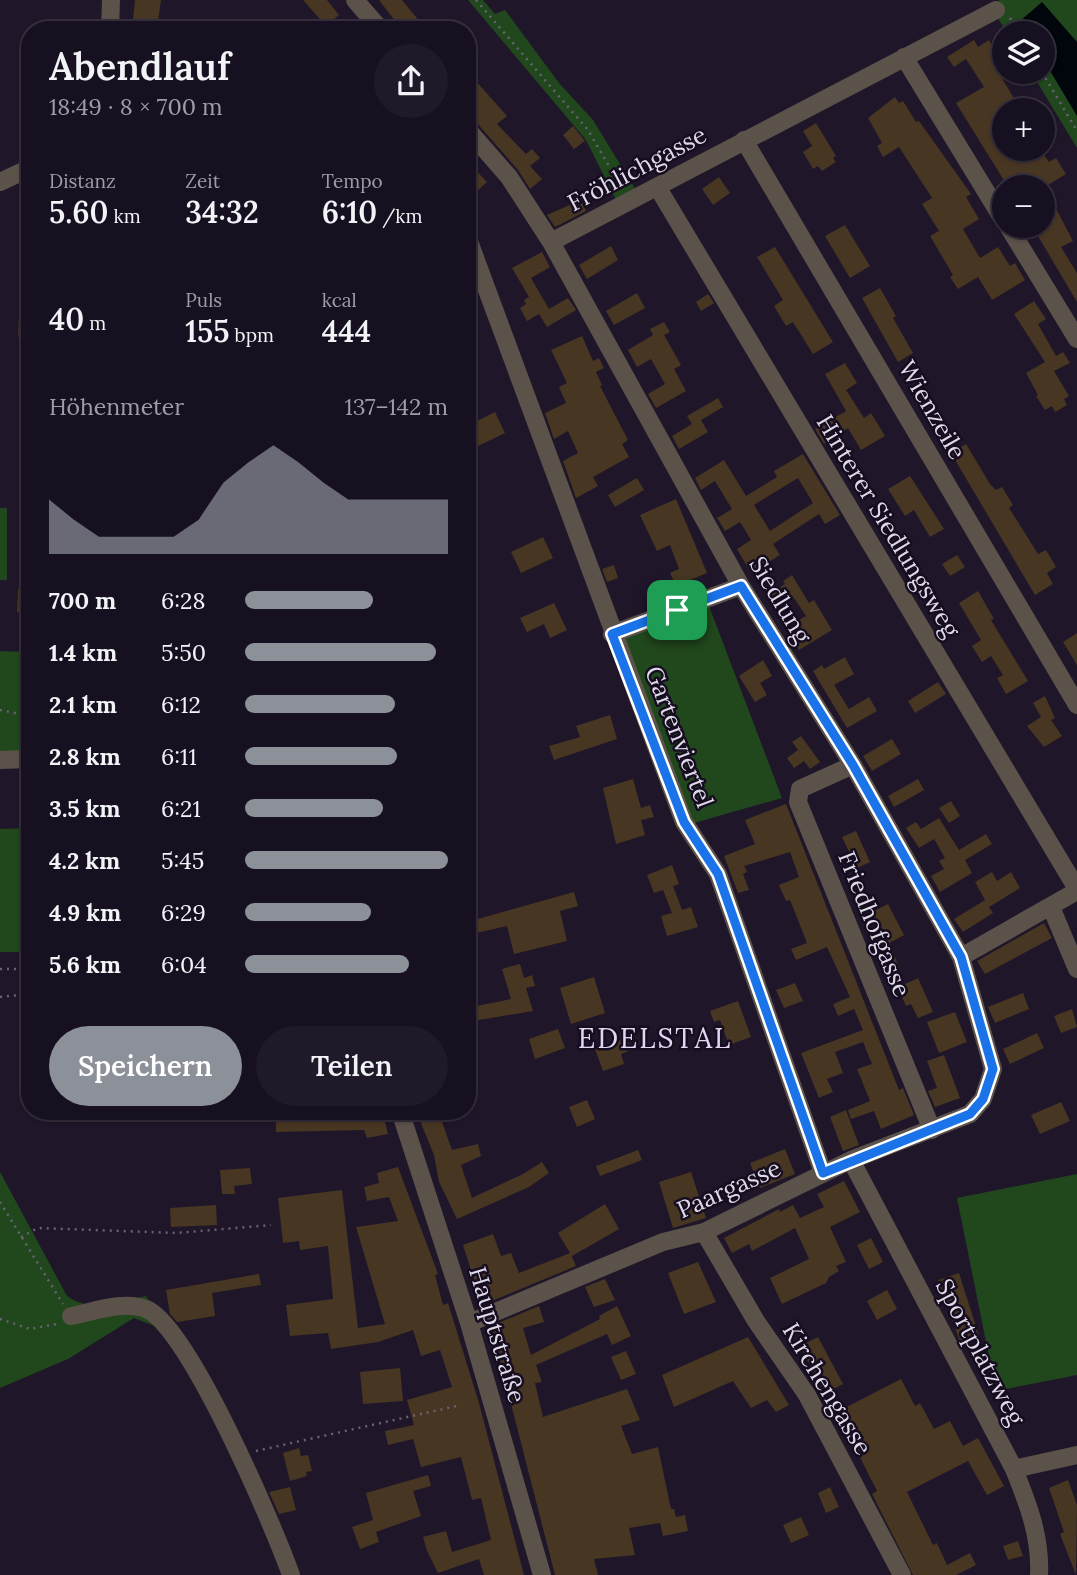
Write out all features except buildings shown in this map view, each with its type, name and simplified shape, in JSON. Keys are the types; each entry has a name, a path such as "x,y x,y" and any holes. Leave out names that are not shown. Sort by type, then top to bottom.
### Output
{"street":[{"path":"110,21 111,0"},
{"path":"355,0 373,21"},
{"name":"Fröhlichgasse","path":"551,242 904,57 1002,12"},
{"path":"904,57 992,201"},
{"name":"Siedlung","path":"476,139 509,177 551,242 741,586 853,765 961,957 993,1069 983,1099 970,1114"},
{"name":"Wienzeile","path":"744,140 1077,705"},
{"path":"0,182 21,172"},
{"name":"Hinterer Siedlungsweg","path":"658,188 1077,890"},
{"path":"1015,238 1077,339"},
{"name":"Gartenviertel","path":"476,261 612,634 684,822 718,874 823,1173"},
{"path":"612,634 741,586"},
{"path":"0,760 21,759"},
{"name":"Friedhofgasse","path":"853,765 800,789 798,802 932,1130"},
{"path":"961,957 1077,890"},
{"path":"1051,907 1077,969"},
{"name":"Paargasse","path":"469,1323 663,1242 704,1231 851,1160 970,1114"},
{"name":"Hauptstraße","path":"403,1120 469,1323 542,1575"},
{"name":"Sportplatzweg","path":"851,1160 1014,1469 1032,1513 1040,1556 1039,1575"},
{"name":"Kirchengasse","path":"704,1231 756,1321 807,1395 902,1575"},
{"path":"71,1316 121,1306 146,1309 168,1327 240,1454 292,1575"},
{"path":"1014,1469 1077,1455"}],"path":[{"path":"475,0 588,130 629,202"},
{"path":"1002,12 1009,21"},
{"path":"1049,84 1077,131"},
{"path":"0,710 21,714"},
{"path":"0,969 21,969"},
{"path":"0,998 21,996"},
{"path":"0,1320 30,1329 51,1327 71,1316 1,1205"},
{"path":"21,1237 38,1228 177,1233 271,1225"},
{"path":"240,1454 461,1405"}],"green space":[{"path":"468,0 483,0 495,14 505,10 559,83 593,120 637,192 617,202 586,140"},
{"path":"1000,0 1077,0 1077,148 1055,112 1055,98 1047,98 1038,84 1055,84 1055,21 1000,21 990,5"},
{"path":"0,508 7,508 7,580 0,580"},
{"path":"709,606 782,798 694,823 622,636"},
{"path":"0,651 21,652 21,754 0,754"},
{"path":"21,828 21,952 0,952 0,829"},
{"path":"0,1172 67,1296 85,1304 95,1305 146,1296 165,1330 134,1318 68,1359 0,1388"},
{"path":"1077,1174 1077,1375 996,1391 957,1198"}],"shaded area":[{"path":"1042,2 1077,42 1077,116 1055,79 1055,21 1020,21"}],"district":[{"name":"EDELSTAL","path":"655,1038"}],"route":[{"path":"741,586 853,765 961,957 993,1069 983,1099 970,1114 823,1173 718,874 684,822 612,634 677,610 741,586"}]}
